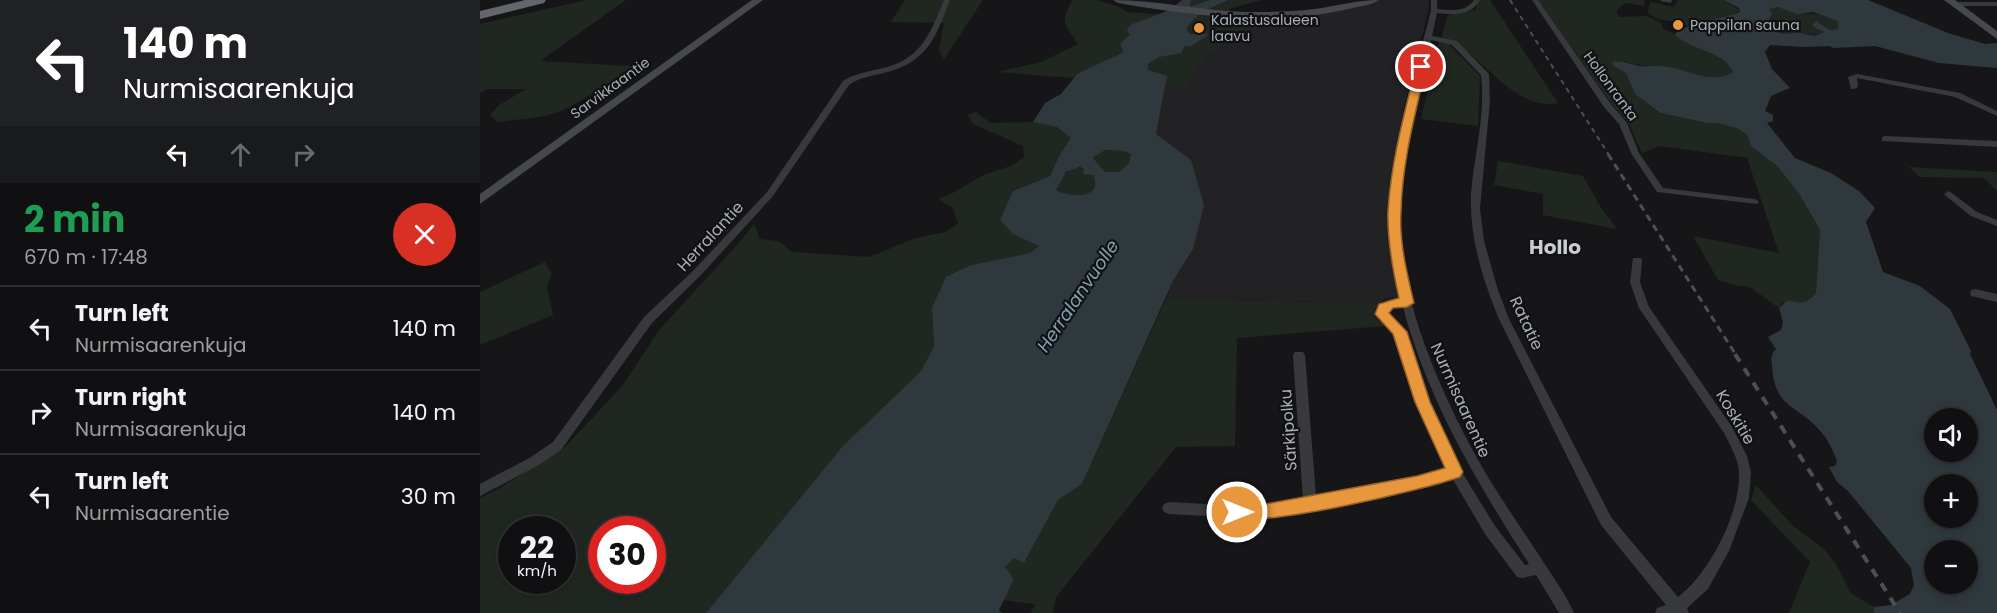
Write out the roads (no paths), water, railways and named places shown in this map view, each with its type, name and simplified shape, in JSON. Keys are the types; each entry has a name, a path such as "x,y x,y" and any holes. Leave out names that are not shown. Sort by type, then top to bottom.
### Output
{"highway":[{"path":"480,14 540,0"}],"main road":[{"name":"Sarvikkaantie","path":"480,200 758,0"},
{"path":"1118,0 1220,12 1291,14 1334,9 1374,0"},
{"path":"1952,2 1997,36"}],"street":[{"name":"Herralantie","path":"480,490 535,461 557,446 648,320 697,273 770,194 846,83 857,76 900,66 918,57 933,35 947,0"},
{"path":"1434,6 1468,10 1475,5 1477,0"},
{"name":"Hollonranta","path":"1535,0 1607,105 1623,123 1635,153 1660,190 1754,202"},
{"path":"1952,2 1997,4"},
{"name":"Nurmisaarentie","path":"1434,6 1409,109 1396,181 1394,214 1396,243 1407,303 1421,350 1456,432 1567,613"},
{"name":"Ratatie","path":"1428,37 1454,44 1485,74 1486,93 1475,196 1476,217 1500,312 1606,521 1680,610"},
{"path":"1854,87 1852,77 1860,77 1957,95 1997,114"},
{"path":"1885,139 1997,144"},
{"path":"1949,194 1974,214 1997,223"},
{"name":"Koskitie","path":"1637,260 1635,282 1644,308 1728,430 1739,450 1746,472 1744,500 1730,535 1704,582 1680,610 1662,613"},
{"path":"1975,293 1997,298"},
{"path":"1407,303 1391,303 1383,307 1382,314 1400,332 1423,402 1455,472 1490,530 1522,572 1539,568"},
{"name":"Särkipolku","path":"1299,355 1310,503"},
{"path":"1169,508 1260,513 1417,483 1455,472"}],"water":[{"name":"Herralanvuolle","path":"1182,0 1191,0 1190,7 1210,0 1228,0 1200,14 1186,29 1190,34 1209,34 1191,46 1185,46 1181,53 1159,57 1148,64 1148,70 1167,76 1156,134 1191,160 1204,205 1193,249 1173,281 1082,484 1058,500 1024,563 1014,558 1005,567 1014,579 999,610 1002,613 706,613 842,447 921,371 934,346 932,308 946,277 971,265 1030,253 1039,246 1013,234 1000,220 1013,191 1050,176 1071,138 1057,127 1033,122 1045,103 1061,94 1077,74 1124,52 1120,44 1130,35 1127,31 1130,25 1177,5","holes":["1105,150 1124,151 1131,154 1129,163 1119,172 1105,172 1093,158","1080,167 1084,169 1083,174 1093,175 1094,189 1077,195 1056,190 1066,172"]},
{"path":"1724,0 1868,0 1948,33 1985,44 1997,43 1997,68 1939,63 1875,46 1833,48 1830,46 1770,45 1765,52 1772,69 1790,88 1771,96 1765,111 1773,115 1773,121 1767,123 1795,158 1831,173 1859,191 1875,208 1866,222 1883,272 1920,286 1950,309 1971,351 1970,354 1997,410 1997,613 1874,613 1874,607 1891,605 1910,594 1914,585 1911,568 1848,491 1837,482 1829,467 1835,466 1837,461 1829,443 1813,424 1789,406 1774,381 1772,356 1776,349 1768,337 1781,330 1783,322 1779,308 1788,300 1804,302 1816,293 1820,230 1798,192 1777,166 1751,146 1747,135 1739,129 1718,123 1707,123 1660,113 1635,94 1626,73 1615,67 1612,62 1669,67 1709,77 1725,76 1733,72 1722,59 1688,44 1675,34 1696,24 1740,12 1739,8","holes":["1778,7 1797,14 1813,12 1838,21 1838,29 1830,30 1816,21 1812,26 1824,32 1813,35 1778,32 1780,26 1769,19 1772,13 1769,9"]}],"railway":[{"path":"1510,0 1609,155"},
{"path":"1608,154 1736,355"},
{"path":"1735,354 1900,613"}],"place":[{"name":"Pappilan sauna","path":"1678,25"},
{"name":"Kalastusalueen laavu","path":"1199,28"}],"district":[{"name":"Hollo","path":"1555,247"}]}
